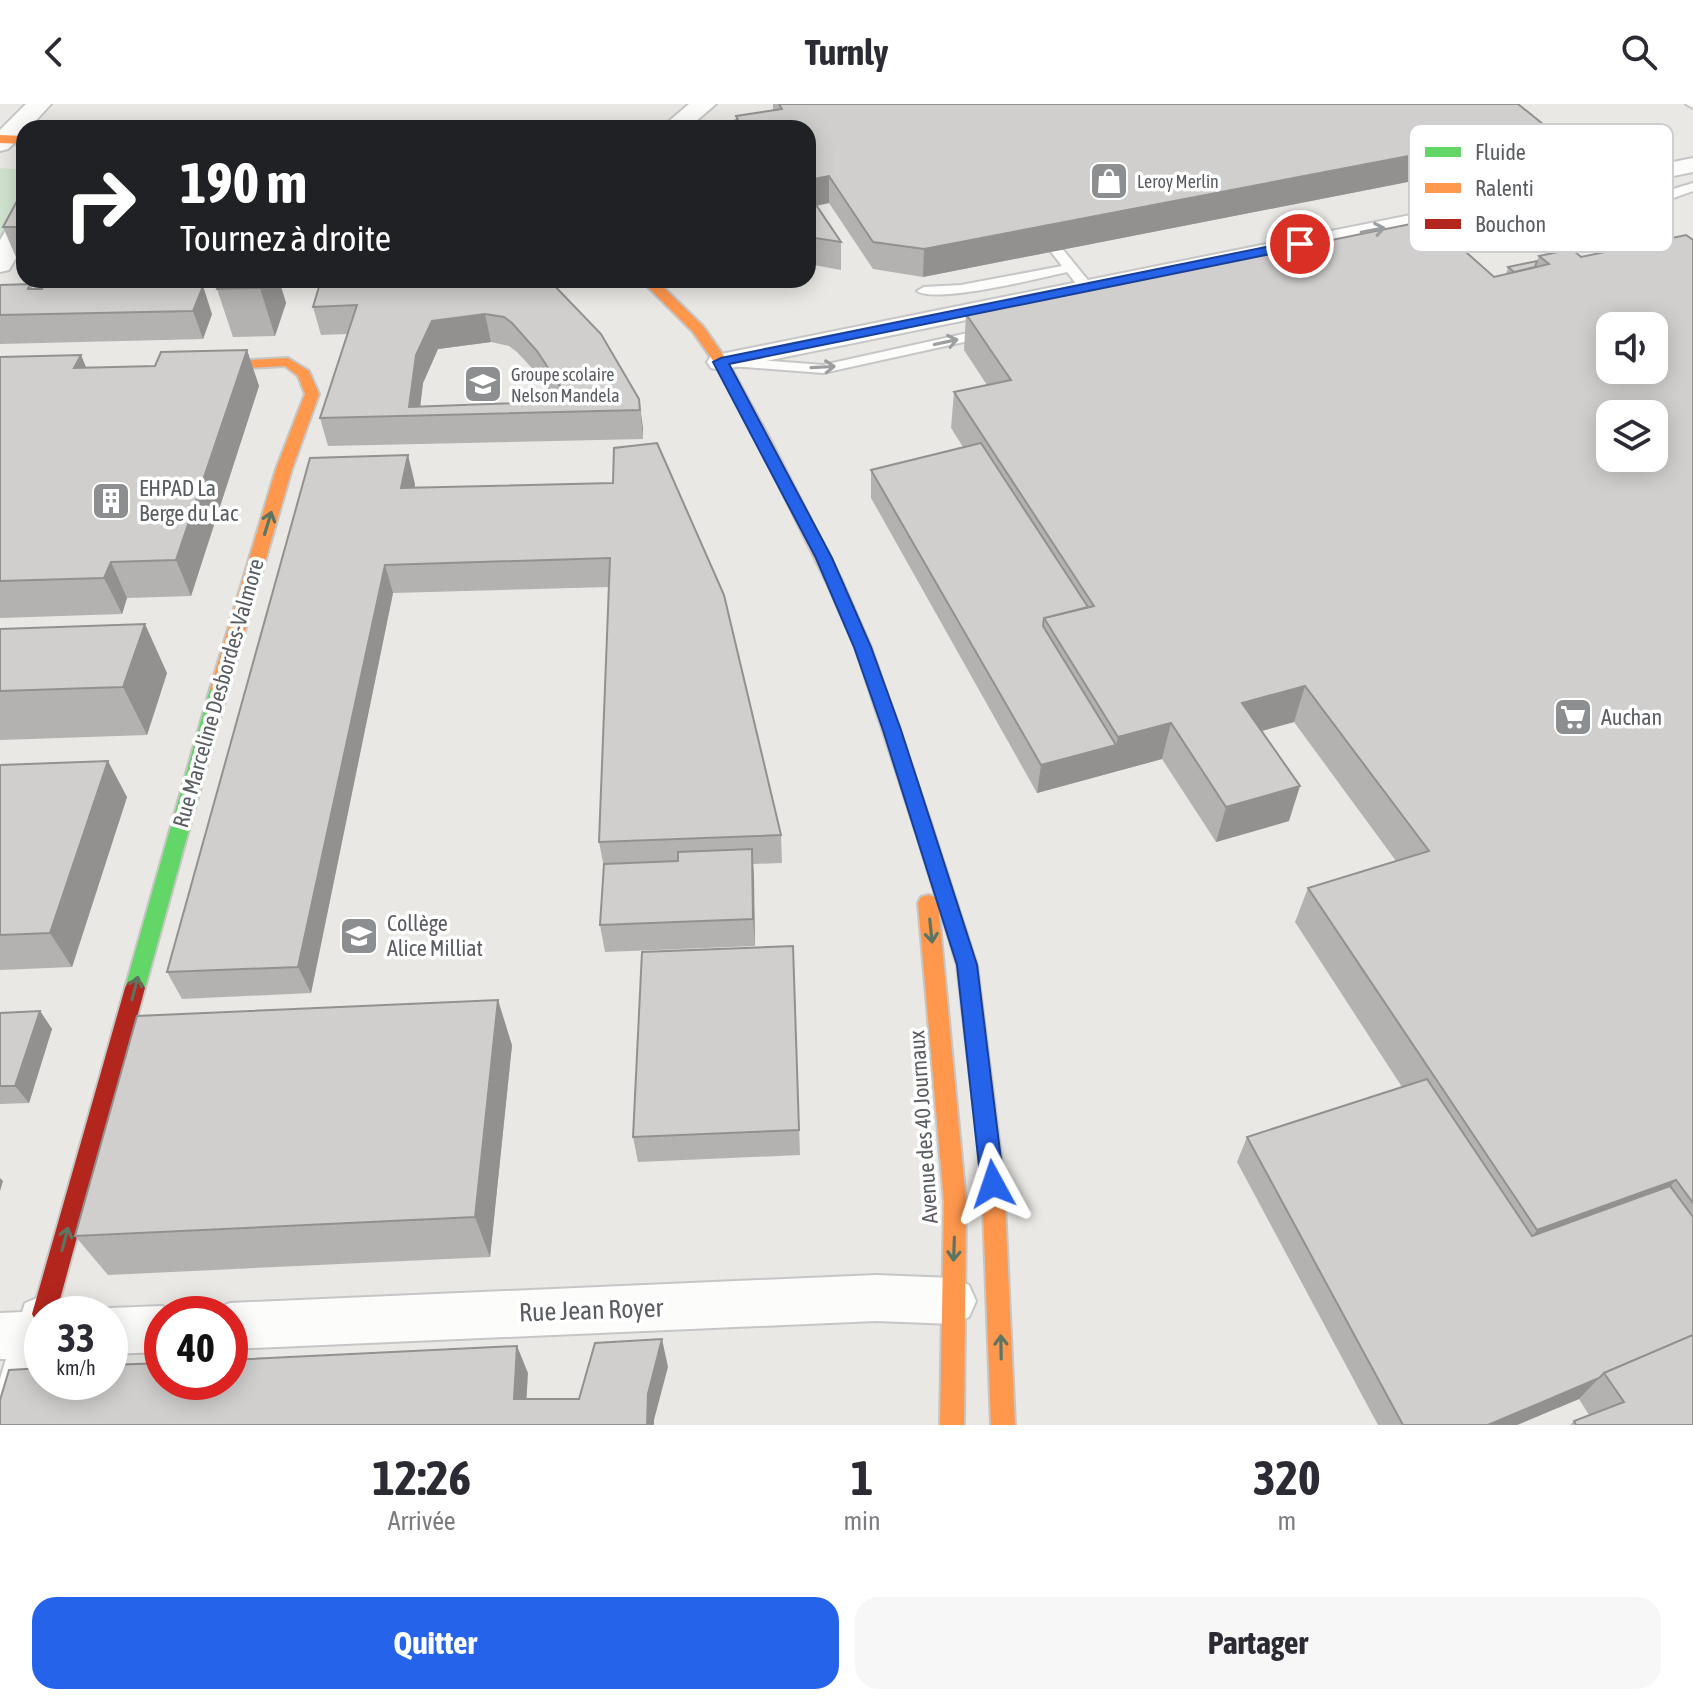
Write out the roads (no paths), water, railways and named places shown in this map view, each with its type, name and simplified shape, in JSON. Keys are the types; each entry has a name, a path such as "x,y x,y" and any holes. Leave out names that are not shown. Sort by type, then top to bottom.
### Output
{"street":[{"path":"26,120 39,104"},
{"path":"683,120 704,104"},
{"path":"1673,174 1693,170"},
{"path":"721,362 1078,278 1409,220"},
{"path":"0,264 16,235"},
{"name":"Avenue des 40 Journaux","path":"656,288 698,329 721,362 813,536 851,621 892,730 967,965 992,1173 1000,1299 1003,1425"},
{"name":"Rue Marceline Desbordes-Valmore","path":"42,1296 284,469 312,394 310,381 301,368 288,362 174,368"},
{"name":"Avenue des 40 Journaux","path":"920,825 955,1202 952,1425"},
{"name":"Rue Jean Royer","path":"248,1325 876,1298 953,1301"},
{"path":"10,1425 24,1365"}],"lane":[{"path":"1673,181 1693,170"},
{"path":"1055,249 1078,278"},
{"path":"924,291 1078,278"},
{"path":"721,362 823,369 1003,330"}],"place":[{"name":"Leroy Merlin","path":"1109,181"},
{"name":"Groupe scolaire Nelson Mandela","path":"483,384"},
{"name":"EHPAD La Berge du Lac","path":"111,501"},
{"name":"Auchan","path":"1573,717"},
{"name":"Collège Alice Milliat","path":"359,936"}]}
